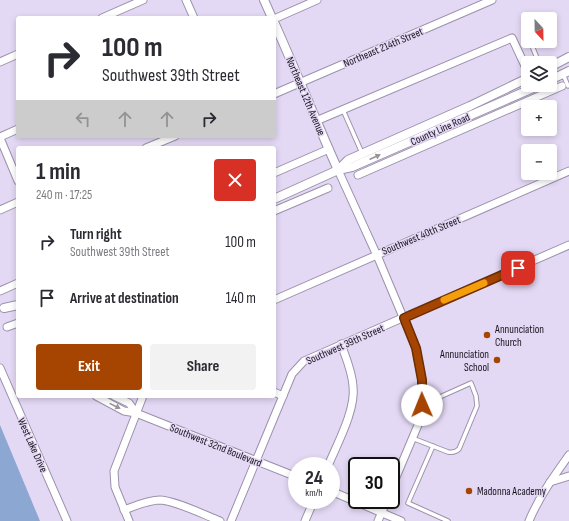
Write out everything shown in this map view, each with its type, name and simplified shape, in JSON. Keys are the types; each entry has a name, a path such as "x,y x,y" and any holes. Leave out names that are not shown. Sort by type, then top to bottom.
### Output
{"street":[{"path":"107,16 144,0"},
{"path":"186,0 193,16"},
{"path":"264,0 272,16"},
{"path":"276,17 317,0"},
{"name":"Northeast 214th Street","path":"276,93 492,0"},
{"name":"Northeast 12th Avenue","path":"276,27 338,170"},
{"path":"316,121 512,38 521,57"},
{"path":"0,62 16,55"},
{"path":"557,63 569,57"},
{"path":"358,175 565,86"},
{"name":"County Line Road","path":"338,170 348,160 470,106 521,87"},
{"name":"County Line Road","path":"276,198 338,170 352,167 485,109 521,89"},
{"path":"535,92 537,97"},
{"path":"16,130 0,137 16,176"},
{"path":"151,146 170,138"},
{"path":"276,172 329,149"},
{"path":"338,170 377,254 416,348 422,380 422,405 418,425 400,467"},
{"name":"Southwest 40th Street","path":"276,299 569,171"},
{"path":"276,210 328,188"},
{"path":"0,210 16,203"},
{"name":"Southwest 39th Street","path":"231,521 292,374 304,361 569,245"},
{"path":"0,291 16,284"},
{"path":"2,308 16,305"},
{"path":"7,327 16,324"},
{"path":"332,457 353,406 354,388 341,344"},
{"name":"West Lake Drive","path":"0,368 66,521"},
{"path":"276,393 283,396"},
{"name":"Southwest 32nd Boulevard","path":"100,398 124,411 136,413 288,473"},
{"name":"Southwest 32nd Boulevard","path":"118,398 129,403 136,413"},
{"path":"129,521 115,487 114,471 142,398"},
{"path":"529,521 534,509 550,482 569,455"},
{"path":"550,482 569,476"},
{"path":"340,495 401,521"},
{"path":"124,510 146,502 160,500 172,502 220,521"},
{"path":"305,521 310,509"},
{"path":"378,521 383,509"}],"lane":[{"path":"565,86 566,72"},
{"path":"343,110 362,154"},
{"path":"412,438 453,453 459,449 477,406 476,396 471,383 422,405"},
{"path":"432,446 408,503 448,521"}],"water":[{"path":"0,425 40,521 0,521"}],"slow traffic":[{"path":"444,300 484,283"}],"place":[{"name":"Annunciation Church","path":"487,335"},
{"name":"Annunciation School","path":"497,360"},
{"name":"Madonna Academy","path":"469,491"}],"route":[{"path":"422,405 422,380 416,348 404,318 518,268"}]}
